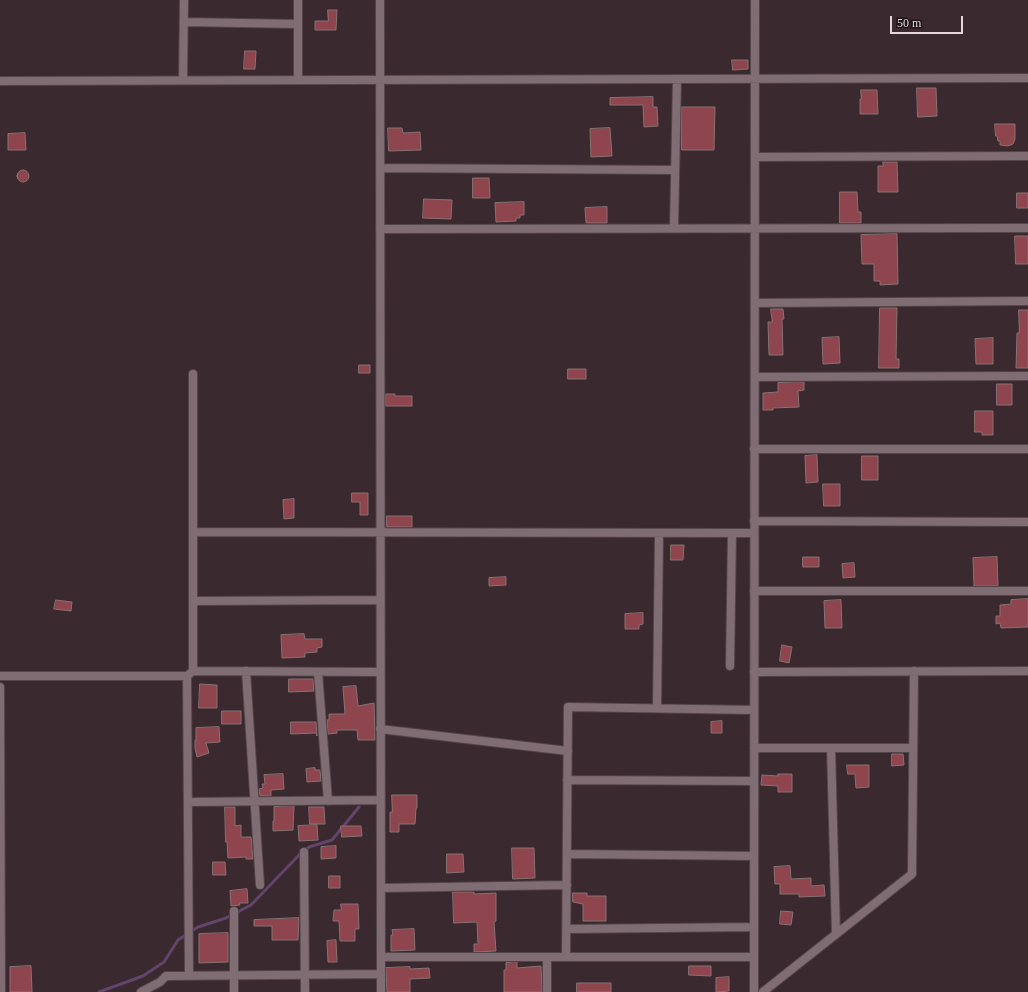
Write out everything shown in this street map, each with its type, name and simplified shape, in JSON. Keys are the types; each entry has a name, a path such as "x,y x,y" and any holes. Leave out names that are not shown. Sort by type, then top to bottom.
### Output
{"street":[{"path":"183,80 184,0"},
{"path":"298,0 298,80"},
{"path":"380,0 381,992"},
{"path":"754,992 755,0"},
{"path":"184,22 298,24"},
{"path":"0,81 1028,78"},
{"path":"674,228 676,79"},
{"path":"755,157 1028,156"},
{"path":"380,168 675,170"},
{"path":"380,229 1028,228"},
{"path":"755,303 1028,301"},
{"path":"189,976 188,802 190,673 193,601 193,374"},
{"path":"754,377 1028,376"},
{"path":"754,449 1028,449"},
{"path":"754,521 1028,522"},
{"path":"193,532 754,533"},
{"path":"657,708 659,533"},
{"path":"730,666 732,533"},
{"path":"754,591 1028,592"},
{"path":"193,601 380,600"},
{"path":"763,992 912,874 914,671"},
{"path":"754,672 1028,671"},
{"path":"0,676 246,672 380,672"},
{"path":"246,672 260,885"},
{"path":"318,672 328,801"},
{"path":"0,687 1,992"},
{"path":"566,957 568,707 754,710"},
{"path":"380,729 568,751"},
{"path":"754,748 914,748"},
{"path":"831,748 836,934"},
{"path":"567,780 754,782"},
{"path":"188,802 380,800"},
{"path":"304,852 305,992"},
{"path":"567,854 754,856"},
{"path":"381,888 567,885"},
{"path":"234,911 234,992"},
{"path":"567,929 754,927"},
{"path":"381,957 754,957"},
{"path":"547,957 547,992"},
{"path":"141,992 160,982 166,976 381,974"},
{"path":"160,982 160,992"}],"building":[{"path":"328,10 337,10 336,30 315,30 315,21 328,21"},
{"path":"245,51 256,51 255,69 244,69"},
{"path":"732,60 748,60 748,69 733,70"},
{"path":"917,88 936,88 937,116 918,117"},
{"path":"861,90 877,90 878,114 860,114"},
{"path":"653,97 653,107 657,107 658,126 644,127 643,105 610,105 610,98"},
{"path":"682,107 715,107 714,150 682,150"},
{"path":"995,124 1015,124 1015,139 1013,144 1008,146 1000,145 1000,141 998,141 996,136"},
{"path":"388,128 402,128 403,133 420,132 421,150 389,151"},
{"path":"610,128 612,156 591,157 590,129"},
{"path":"25,133 26,150 8,150 8,134"},
{"path":"883,162 897,162 898,192 878,192 878,166 883,166"},
{"path":"23,170 27,172 29,176 27,180 23,182 19,180 17,176 19,172"},
{"path":"473,178 489,178 490,198 473,198"},
{"path":"840,192 857,192 858,212 861,212 861,223 840,223"},
{"path":"1017,193 1028,193 1028,208 1017,208"},
{"path":"424,199 452,200 451,219 423,218"},
{"path":"524,202 524,215 520,215 520,218 516,218 516,221 496,222 495,203"},
{"path":"607,207 607,223 586,223 585,208"},
{"path":"897,234 898,284 880,285 880,281 874,281 874,264 862,264 861,235"},
{"path":"1015,236 1028,236 1028,264 1016,264"},
{"path":"880,308 897,308 896,359 899,359 899,368 879,368"},
{"path":"771,309 783,309 783,355 769,355 768,322 772,322"},
{"path":"1019,310 1028,310 1028,368 1016,368"},
{"path":"839,337 840,363 823,364 822,338"},
{"path":"993,338 993,364 976,364 975,339"},
{"path":"359,365 370,365 370,373 359,373"},
{"path":"568,369 586,369 586,379 568,379"},
{"path":"804,382 804,390 798,391 799,407 763,410 763,393 778,392 778,383"},
{"path":"997,384 1012,384 1012,405 997,405"},
{"path":"386,394 395,394 395,396 412,396 412,406 386,406"},
{"path":"975,411 993,411 993,435 982,435 982,432 975,432"},
{"path":"817,455 818,482 806,483 805,456"},
{"path":"862,456 878,456 878,480 862,480"},
{"path":"823,484 840,484 840,506 824,506"},
{"path":"352,493 368,493 368,515 360,515 360,502 352,502"},
{"path":"294,499 294,518 284,519 283,500"},
{"path":"387,516 412,516 412,527 387,527"},
{"path":"671,545 684,545 683,560 671,560"},
{"path":"803,557 819,557 819,567 803,567"},
{"path":"997,557 998,586 974,586 973,558"},
{"path":"854,563 855,577 843,578 842,564"},
{"path":"506,577 506,585 489,586 489,578"},
{"path":"1028,599 1028,627 1001,628 1000,623 996,624 996,616 1000,616 1000,605 1011,604 1011,600"},
{"path":"56,600 72,602 71,611 54,609"},
{"path":"841,600 842,628 825,628 824,601"},
{"path":"643,613 643,624 639,625 639,629 625,629 625,614"},
{"path":"304,634 305,639 322,639 322,647 317,648 317,652 305,653 305,657 282,658 281,635"},
{"path":"782,645 792,647 789,663 780,661"},
{"path":"289,679 313,679 314,691 289,692"},
{"path":"200,684 217,685 217,708 199,708"},
{"path":"356,686 358,706 374,703 375,740 358,740 357,730 337,730 337,733 328,734 327,720 329,720 329,714 345,714 343,687"},
{"path":"222,711 241,711 241,724 222,724"},
{"path":"722,721 722,733 711,733 711,722"},
{"path":"291,722 316,722 317,736 316,733 291,734"},
{"path":"219,727 220,742 206,743 209,753 197,757 195,748 196,728"},
{"path":"892,754 903,754 904,765 892,766"},
{"path":"847,765 869,765 869,787 856,788 855,774 848,774"},
{"path":"315,768 315,770 320,770 321,781 307,782 306,769"},
{"path":"283,774 284,789 271,790 271,796 260,796 259,789 263,788 262,784 265,784 264,775"},
{"path":"778,774 792,774 792,792 778,792 778,786 761,785 762,775 778,776"},
{"path":"392,795 417,795 415,824 399,824 399,832 390,832"},
{"path":"294,806 293,830 273,831 274,807"},
{"path":"225,807 235,807 235,826 241,825 241,837 251,837 253,859 246,859 246,857 228,858"},
{"path":"309,807 324,807 325,824 310,824"},
{"path":"317,825 318,840 299,841 298,826"},
{"path":"341,826 361,826 362,836 342,837"},
{"path":"336,846 336,858 321,859 321,847"},
{"path":"512,848 534,848 535,878 513,879"},
{"path":"447,854 463,854 464,872 447,873"},
{"path":"213,862 225,862 226,875 213,875"},
{"path":"790,866 791,879 811,878 811,886 824,885 825,896 799,897 799,894 780,894 780,884 775,884 774,867"},
{"path":"329,876 340,876 340,888 329,888"},
{"path":"247,889 248,903 239,903 240,905 231,906 230,891"},
{"path":"453,892 474,892 474,894 496,893 496,921 494,922 496,951 474,952 474,944 478,944 477,922 454,923"},
{"path":"573,893 587,893 587,896 606,896 606,921 583,921 583,904 573,902"},
{"path":"341,904 358,904 359,929 355,929 355,941 340,941 339,921 333,921 334,910 341,910"},
{"path":"781,911 793,912 791,925 780,924"},
{"path":"299,918 298,940 272,940 272,926 254,926 254,920"},
{"path":"414,929 415,950 391,951 391,935 393,935 392,930"},
{"path":"228,933 228,962 199,963 199,934"},
{"path":"336,940 337,962 328,962 327,941"},
{"path":"517,962 517,968 541,966 542,992 504,992 504,970 506,970 506,963"},
{"path":"31,966 32,992 10,992 10,967"},
{"path":"689,966 711,966 711,976 689,975"},
{"path":"410,967 410,969 429,968 430,978 410,979 410,992 387,992 386,968"},
{"path":"729,977 729,991 716,992 716,978"},
{"path":"577,983 611,983 611,992 577,992"}],"waterway":[{"path":"99,992 143,976 164,962 178,940 198,927 226,918 251,905 300,854 309,847 332,840 359,807"}]}
